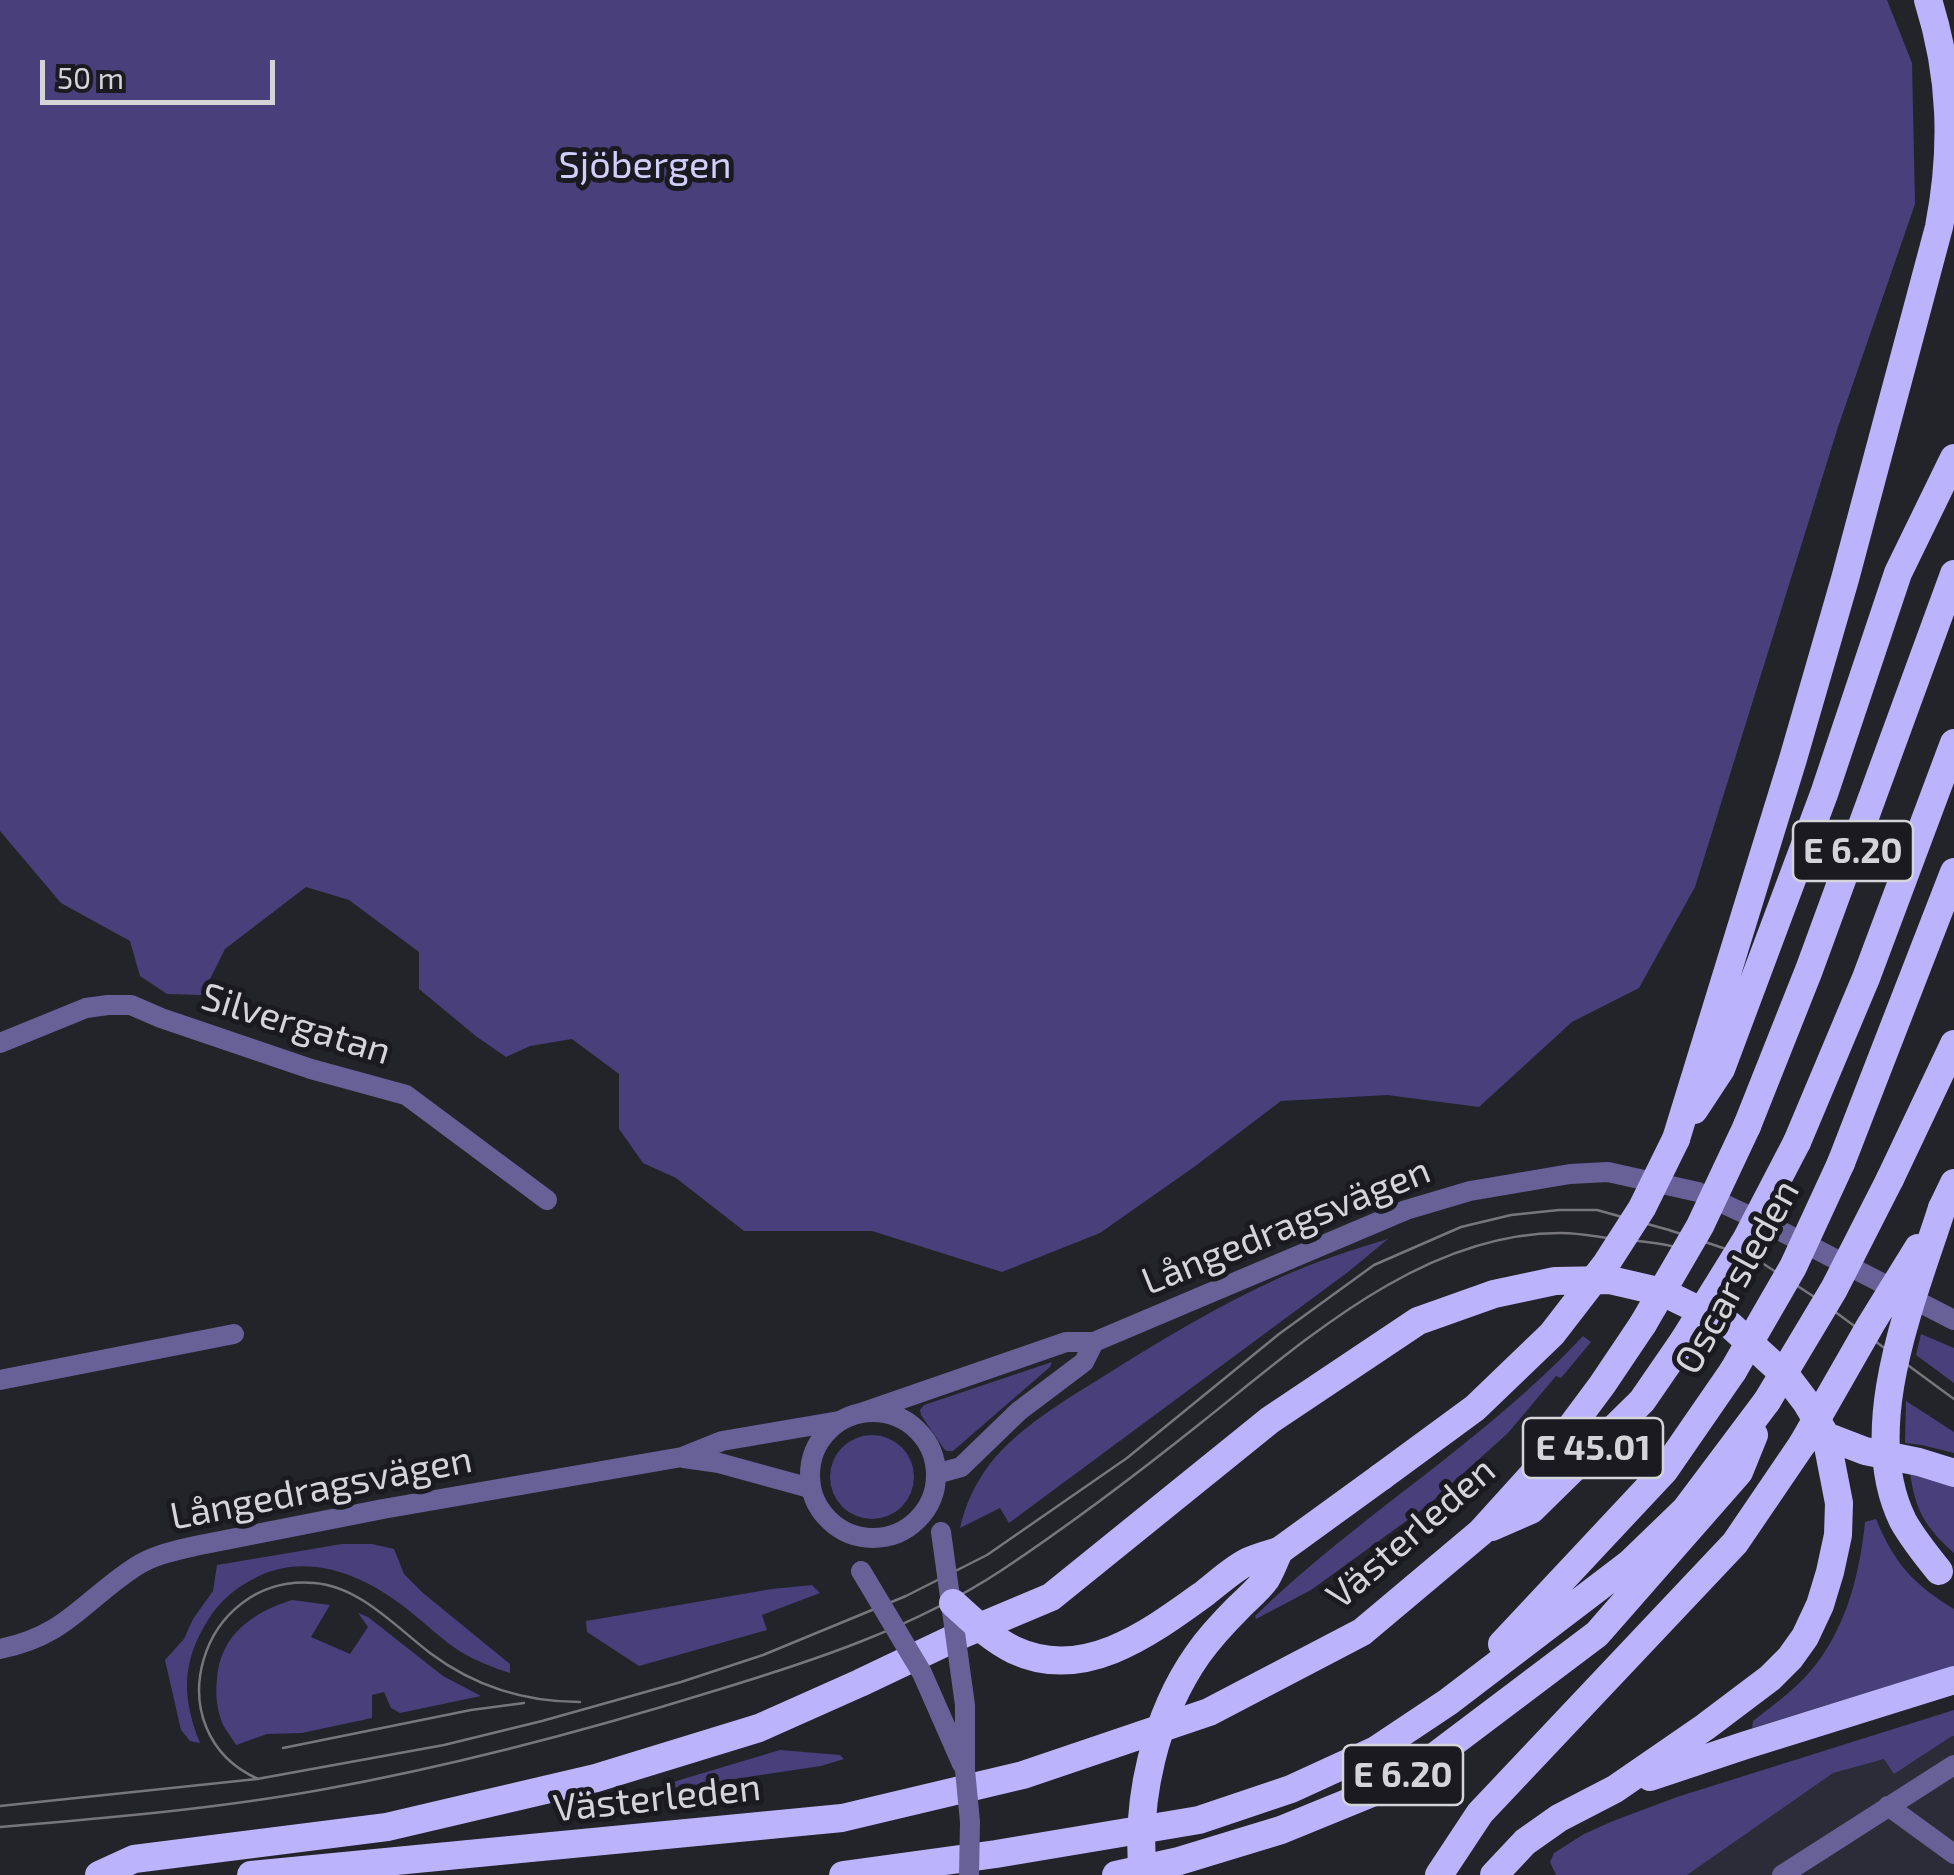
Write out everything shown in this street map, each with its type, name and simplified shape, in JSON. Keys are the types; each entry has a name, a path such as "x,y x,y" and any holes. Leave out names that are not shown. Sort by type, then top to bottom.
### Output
{"highway":[{"path":"1676,1139 1835,615 1940,227 1947,186 1948,97 1944,62 1928,0"},
{"path":"953,1603 991,1637 1017,1652 1064,1661 1106,1654 1132,1642 1247,1562 1279,1551 1476,1408 1552,1334 1606,1264 1642,1208 1676,1139 1721,1069 1824,794 1898,573 1954,458"},
{"name":"Västerleden","path":"252,1875 842,1818 1023,1775 1210,1712 1362,1632 1481,1532 1547,1459 1602,1385 1700,1226 1747,1126 1809,970 1954,574"},
{"name":"Oscarsleden","path":"1481,1532 1531,1510 1642,1400 1746,1240 1797,1142 1866,978 1954,743"},
{"name":"Oscarsleden","path":"1448,1702 1664,1471 1733,1371 1792,1267 1841,1163 1954,872"},
{"name":"E 6.20","path":"844,1875 1199,1820 1291,1789 1376,1750 1448,1702 1629,1564 1686,1509 1767,1401 1834,1289 1954,1044"},
{"path":"1439,1875 1480,1813 1735,1543 1814,1439 1871,1324 1948,1196"},
{"path":"1946,1575 1914,1540 1902,1518 1891,1488 1886,1452 1887,1421 1902,1332 1948,1196"},
{"path":"99,1875 134,1860 387,1827 596,1778 759,1728 1052,1596 1270,1420 1418,1321 1494,1294 1555,1280 1610,1280 1662,1292 1730,1325 1787,1376 1806,1402 1814,1439 1840,1503 1838,1535 1820,1604 1805,1637 1770,1678 1615,1789 1558,1818 1525,1842 1494,1875"},
{"name":"E 6.20","path":"1116,1875 1281,1830 1379,1790 1434,1757 1597,1634 1739,1472 1767,1401"},
{"path":"1814,1439 1954,1473"},
{"path":"1143,1875 1145,1801 1155,1745 1167,1715 1198,1654 1265,1581 1279,1551"},
{"path":"1615,1789 1954,1680"}],"street":[{"name":"Silvergatan","path":"0,1044 86,1008 131,1005 312,1068 406,1095 547,1200"},
{"name":"Långedragsvägen","path":"0,1649 35,1640 58,1628 136,1566 164,1554 383,1509 682,1457 722,1440 840,1421 1066,1342 1094,1342 1406,1210 1470,1191 1570,1174 1608,1172 1698,1192 1954,1320"},
{"path":"0,1380 234,1334"},
{"name":"Långedragsvägen","path":"852,1535 880,1538 918,1520 934,1485 961,1467 1019,1411 1084,1362 1094,1342"},
{"path":"861,1413 880,1412 897,1417 925,1440 933,1456 965,1705 969,1875"},
{"path":"840,1421 814,1450 810,1488 822,1514 852,1535 860,1571 922,1672 965,1770"},
{"name":"Långedragsvägen","path":"682,1457 720,1463 810,1488"},
{"path":"1782,1875 1954,1766"},
{"path":"1888,1806 1954,1854"}],"shaded area":[{"path":"1954,1731 1954,1875 1628,1875 1834,1769"}],"green space":[{"name":"Sjöbergen","path":"0,0 1887,0 1912,63 1915,204 1838,427 1695,887 1639,988 1572,1022 1479,1107 1387,1095 1281,1101 1100,1233 1002,1272 872,1231 744,1231 676,1178 643,1163 619,1129 619,1074 572,1039 530,1046 506,1057 419,989 419,952 349,900 306,887 225,949 202,995 167,994 140,976 130,941 61,903 0,831"},
{"path":"1388,1239 1009,1523 1000,1508 960,1528 971,1495 989,1465 1014,1439 1058,1405 1168,1337 1256,1289 1292,1272"},
{"path":"1921,1334 1954,1348 1954,1383 1916,1355"},
{"path":"1583,1336 1591,1342 1561,1378 1556,1376 1508,1433 1427,1506 1311,1590 1256,1619 1336,1544 1504,1411"},
{"path":"1052,1362 953,1451 944,1449 921,1415 924,1405"},
{"path":"1906,1401 1954,1432 1954,1453 1905,1443"},
{"path":"872,1435 888,1438 902,1447 911,1461 911,1493 902,1507 888,1516 872,1519 856,1516 842,1507 833,1493 830,1477 833,1461 842,1447 856,1438"},
{"path":"1910,1472 1954,1481 1954,1553 1923,1517"},
{"path":"1876,1519 1907,1572 1954,1609 1954,1666 1752,1728 1753,1721 1803,1679 1828,1647 1851,1595 1865,1522"},
{"path":"342,1544 394,1549 404,1574 510,1664 510,1673 461,1652 391,1597 355,1578 318,1567 279,1569 230,1594 199,1636 187,1681 190,1711 200,1743 190,1741 181,1730 165,1660 184,1639 213,1591 217,1565"},
{"path":"812,1585 820,1593 762,1615 767,1630 639,1666 587,1632 586,1621"},
{"path":"292,1600 330,1605 311,1637 350,1654 368,1627 358,1613 443,1676 481,1696 400,1713 391,1708 384,1692 372,1695 372,1718 302,1733 267,1734 236,1745 219,1714 219,1663 241,1628 264,1611"},
{"path":"1954,1710 1954,1736 1894,1774 1884,1759 1833,1773 1687,1875 1556,1875 1550,1862 1554,1853 1613,1821 1677,1797"},
{"path":"780,1750 840,1755 844,1759 821,1766 657,1789 663,1785"}],"tram line":[{"path":"0,1806 257,1779 444,1745 681,1682 763,1655 906,1596 987,1555 1127,1458 1279,1334 1374,1265 1461,1227 1511,1215 1597,1210 1756,1259 1954,1399"},
{"path":"0,1827 200,1808 370,1780 568,1734 788,1668 898,1626 1002,1570 1128,1480 1324,1326 1414,1271 1461,1251 1511,1238 1562,1233 1649,1242 1689,1251"},
{"path":"258,1779 226,1757 206,1727 199,1694 204,1660 218,1629 242,1603 274,1587 314,1583 331,1586 376,1609 464,1675 520,1695 580,1702"},
{"path":"283,1748 524,1703"}]}
